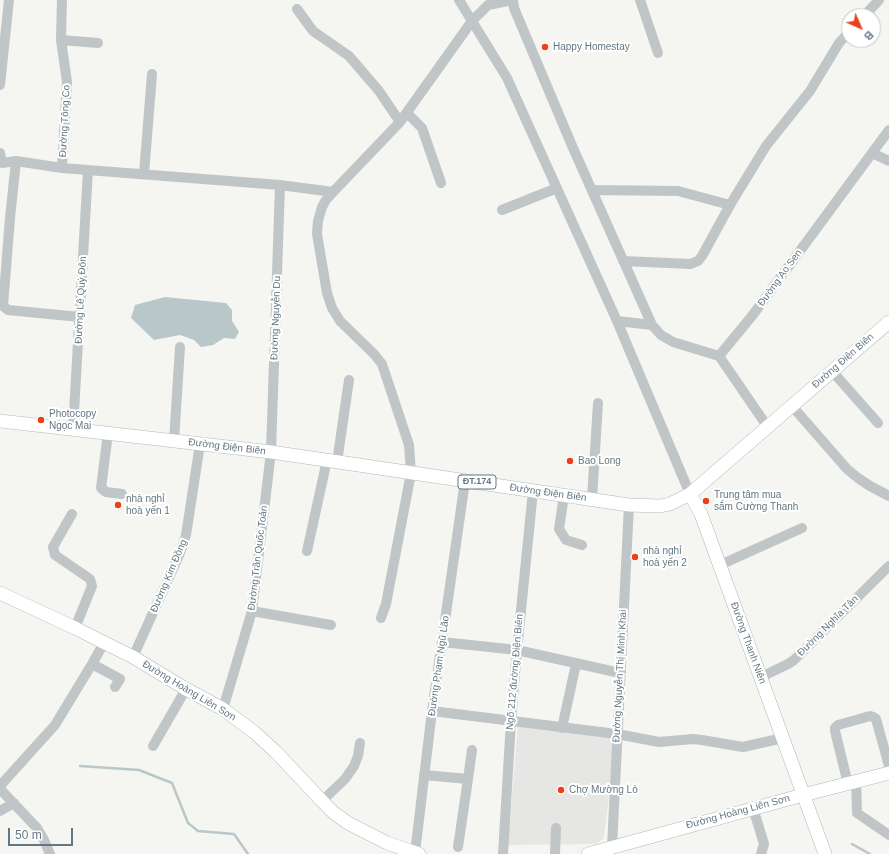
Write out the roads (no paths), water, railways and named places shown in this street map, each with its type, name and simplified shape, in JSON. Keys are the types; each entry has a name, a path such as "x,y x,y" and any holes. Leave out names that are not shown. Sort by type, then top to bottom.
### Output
{"main road":[{"name":"Đường Điện Biên","path":"0,421 271,452 629,505 660,506 670,504 690,494 889,322"},
{"name":"Đường Thanh Niên","path":"690,494 701,514 825,854"},
{"name":"Đường Hoàng Liên Sơn","path":"0,593 133,657 223,709 254,732 276,752 322,801 348,823 387,843 417,853"},
{"name":"Đường Hoàng Liên Sơn","path":"588,854 753,808 889,773"}],"street":[{"path":"0,85 9,0"},
{"name":"Đường Tông Co","path":"62,0 61,40 67,82 62,168 280,185 333,192"},
{"path":"459,0 507,78 617,321 690,494"},
{"path":"381,618 386,604 411,473 410,453 407,438 384,368 379,359 340,321 329,301 317,227 319,215 322,207 333,192 400,122 487,3 512,0 573,148 652,325 661,335 673,342 719,356 767,426"},
{"path":"640,0 658,52"},
{"path":"872,8 879,0"},
{"path":"297,9 313,31 349,56 379,91 400,122"},
{"path":"61,40 98,43"},
{"path":"623,261 690,264 698,261 766,146 810,91 841,41"},
{"path":"144,174 152,74"},
{"path":"406,113 422,128 441,183"},
{"name":"Đường Ao Sen","path":"719,356 752,316 889,130"},
{"path":"872,153 889,161"},
{"path":"1,159 62,168"},
{"path":"16,161 3,306 8,310 80,317"},
{"name":"Đường Lê Quý Đôn","path":"73,429 88,170"},
{"name":"Đường Nguyễn Du","path":"271,452 280,185"},
{"path":"502,210 557,188"},
{"path":"592,190 678,191 730,205"},
{"path":"617,321 652,325"},
{"path":"174,441 180,347"},
{"path":"832,371 878,423"},
{"path":"307,551 332,461 349,380"},
{"path":"592,499 598,403"},
{"path":"792,406 847,469 870,486 889,496"},
{"path":"108,433 101,488 106,492 122,494"},
{"name":"Đường Kim Đồng","path":"133,657 180,553 186,535 200,444"},
{"name":"Đường Trần Quốc Toản","path":"223,709 252,611 271,452"},
{"name":"Đường Phạm Ngũ Lão","path":"417,853 424,775 432,711 465,481"},
{"name":"Ngõ 212 đường Điện Biên","path":"503,854 511,721 532,491"},
{"path":"564,495 559,529 566,540 582,545"},
{"name":"Đường Nguyễn Thị Minh Khai","path":"612,847 629,505"},
{"path":"72,514 53,547 55,555 90,579 92,586 75,628"},
{"path":"720,565 802,528"},
{"name":"Đường Nghĩa Tân","path":"761,677 794,660 889,566"},
{"path":"252,611 331,625"},
{"path":"0,786 55,725 104,642"},
{"path":"442,642 517,650 620,673"},
{"path":"92,664 120,679 115,687"},
{"path":"562,728 576,664"},
{"path":"152,746 186,689"},
{"path":"432,711 617,734 659,742 693,739 743,747 783,738"},
{"path":"889,766 876,719 870,716 838,725 835,728 852,782 857,813 889,834"},
{"path":"322,801 345,779 354,766 358,756 360,743"},
{"path":"458,847 472,750"},
{"path":"424,775 468,779"},
{"path":"0,789 37,828 50,854"},
{"path":"0,811 14,803"},
{"path":"753,808 764,844 761,854"},
{"path":"555,854 556,828"}],"waterway":[{"path":"80,766 139,770 172,783 188,823 198,831 234,834 248,854"},
{"path":"852,844 870,854"}],"place":[{"name":"Happy Homestay","path":"545,47"},
{"name":"Photocopy Ngọc Mai","path":"41,420"},
{"name":"Bao Long","path":"570,461"},
{"name":"Trung tâm mua sắm Cường Thanh","path":"706,501"},
{"name":"nhà nghỉ hoà yến 1","path":"118,505"},
{"name":"nhà nghỉ hoà yến 2","path":"635,557"},
{"name":"Chợ Mường Lò","path":"561,790"}]}
